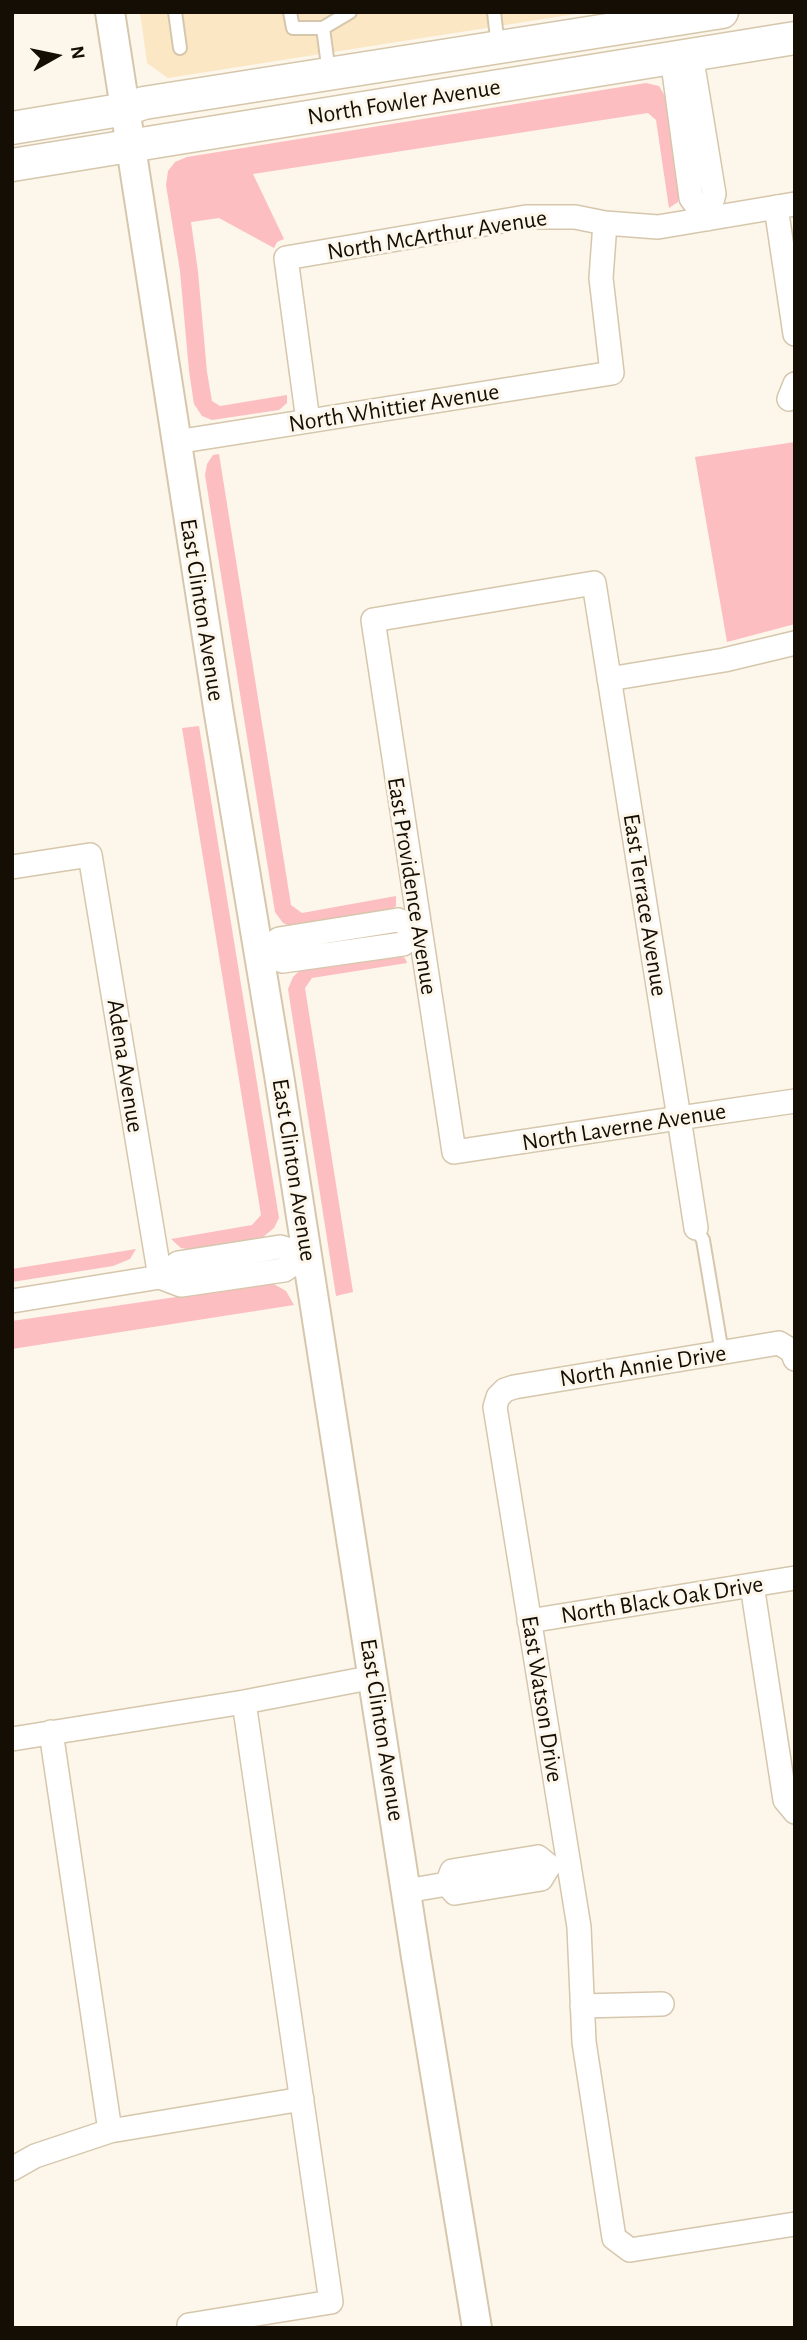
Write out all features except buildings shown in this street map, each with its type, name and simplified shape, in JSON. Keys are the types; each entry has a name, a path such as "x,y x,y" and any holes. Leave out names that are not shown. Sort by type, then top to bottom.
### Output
{"main road":[{"name":"North Fowler Avenue","path":"12,128 126,109 144,103 498,47 672,16 722,12"},
{"path":"682,56 682,42 691,38 795,20"},
{"name":"North Fowler Avenue","path":"12,165 795,38"}],"street":[{"name":"East Clinton Avenue","path":"110,12 219,714 260,954 374,1677 405,1891 478,2328"},
{"path":"682,56 691,198 706,219"},
{"path":"785,206 795,334"},
{"name":"North McArthur Avenue","path":"308,421 286,258 526,217 575,217 605,223 658,227 785,206"},
{"name":"North Whittier Avenue","path":"176,442 612,373 601,278 605,223"},
{"name":"East Terrace Avenue","path":"373,620 594,583 696,1228"},
{"name":"East Providence Avenue","path":"373,620 418,930 454,1152"},
{"path":"609,678 724,660 795,643"},
{"name":"Adena Avenue","path":"12,867 90,855 160,1277"},
{"path":"260,954 279,939 398,920 418,930"},
{"name":"North Laverne Avenue","path":"454,1152 795,1101"},
{"path":"12,1301 160,1277 181,1285 284,1269 307,1255"},
{"name":"North Annie Drive","path":"501,1394 514,1387 779,1343 790,1353"},
{"name":"East Watson Drive","path":"501,1394 495,1407 529,1621 559,1865 581,1944 584,2042 614,2238 630,2250 795,2224"},
{"name":"North Black Oak Drive","path":"529,1621 795,1578"},
{"path":"752,1585 785,1800 795,1812"},
{"path":"12,1738 244,1702 374,1677"},
{"path":"190,2328 189,2325 331,2302 244,1702"},
{"path":"51,1732 110,2131"},
{"path":"405,1891 447,1884 455,1893 541,1879 559,1865"},
{"path":"582,2006 662,2004"},
{"path":"12,2169 35,2156 110,2131 302,2099"}],"lane":[{"path":"175,12 180,48"},
{"path":"290,12 293,28 323,28 350,12"},
{"path":"494,12 498,47"},
{"path":"323,28 329,74"},
{"path":"696,1228 704,1240 722,1353"}],"shaded area":[{"path":"140,12 588,12 168,78 147,63"},
{"path":"646,83 659,86 665,96 680,190 678,202 669,208 656,120 648,113 253,174 284,239 277,242 274,248 219,218 191,222 207,372 212,401 220,406 287,395 287,403 279,410 212,420 202,416 194,404 180,271 166,185 168,171 175,162 187,157"},
{"path":"795,442 795,624 727,642 695,457"},
{"path":"219,454 291,905 302,913 396,896 396,906 388,912 292,927 283,923 275,912 205,475 207,464 213,455"},
{"path":"199,726 279,1218 274,1228 263,1237 193,1250 181,1248 171,1239 252,1225 261,1215 182,728"},
{"path":"396,954 405,958 407,963 312,978 305,988 353,1292 336,1296 288,989 293,977 300,970"},
{"path":"136,1249 130,1259 113,1266 12,1282 12,1269"},
{"path":"272,1283 286,1291 294,1305 12,1349 12,1321"}]}
